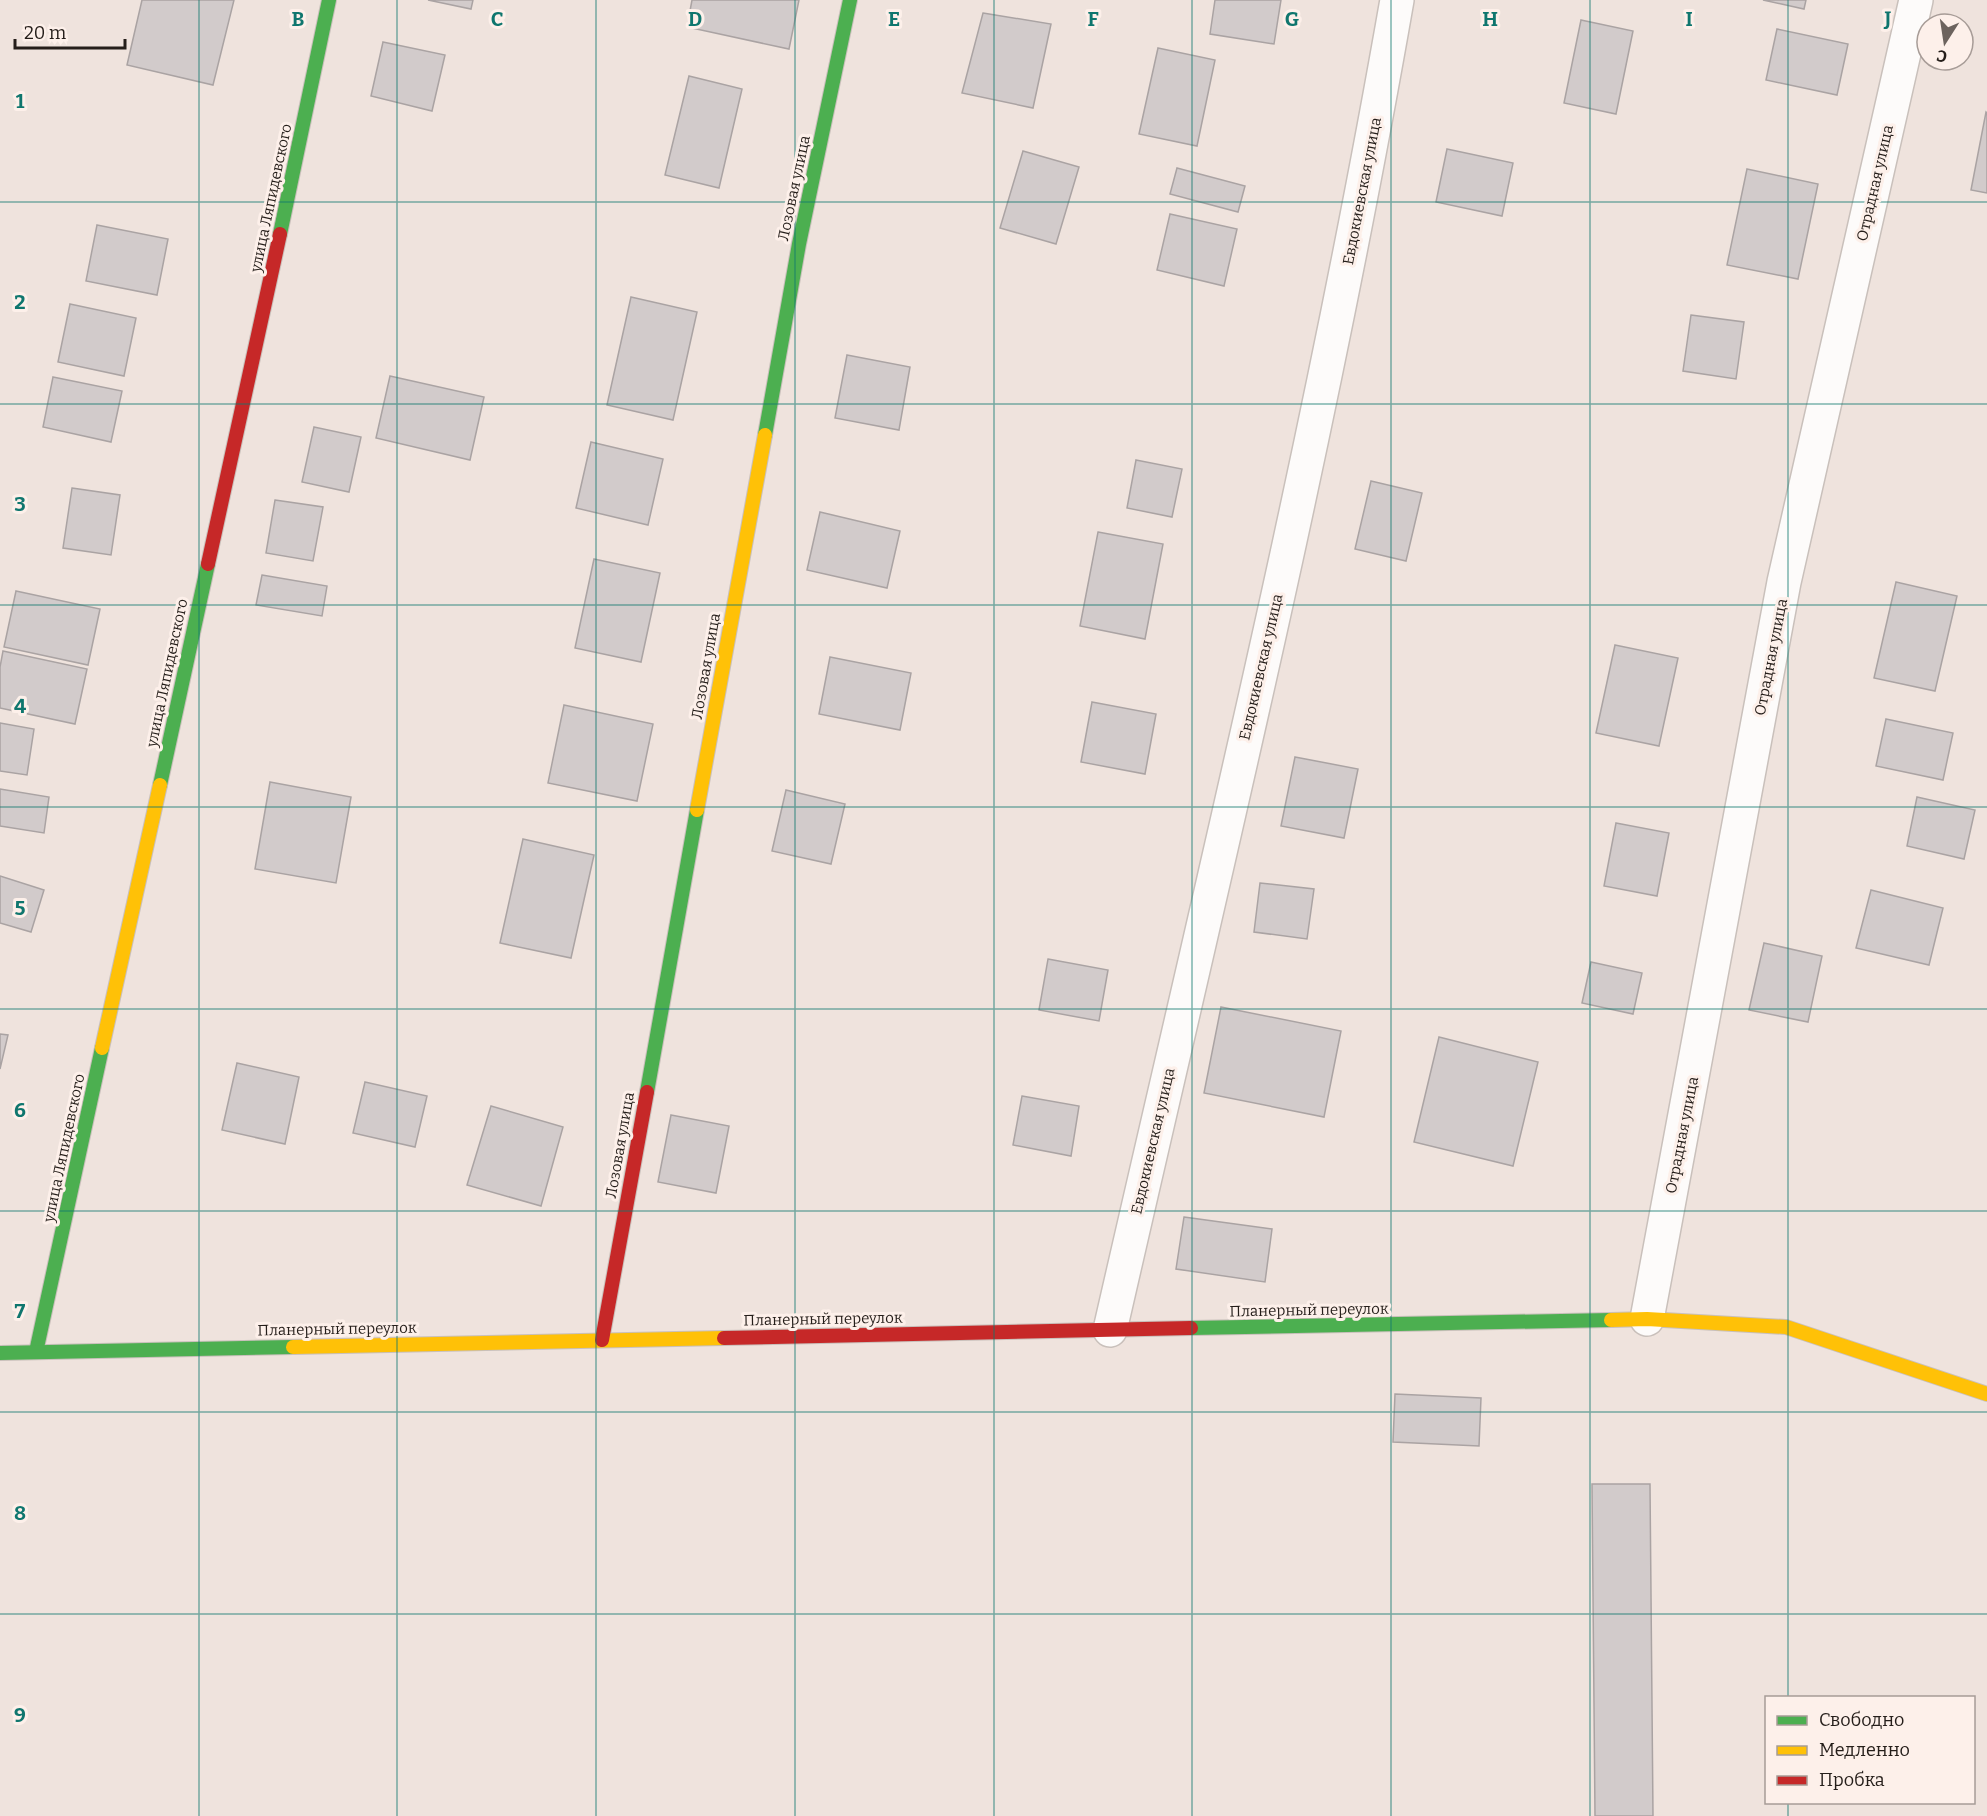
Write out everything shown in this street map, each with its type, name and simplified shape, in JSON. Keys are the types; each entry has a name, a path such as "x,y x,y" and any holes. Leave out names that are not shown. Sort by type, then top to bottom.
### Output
{"street":[{"name":"улица Ляпидевского","path":"36,1352 329,0"},
{"name":"Лозовая улица","path":"602,1340 798,244 850,0"},
{"name":"Евдокиевская улица","path":"1110,1330 1286,555 1368,167 1397,0"},
{"name":"Отрадная улица","path":"1647,1319 1784,582 1916,0"},
{"name":"Планерный переулок","path":"0,1353 1647,1319 1786,1327 1987,1394"}],"building":[{"path":"142,0 234,0 213,85 127,65"},
{"path":"428,0 473,0 471,9"},
{"path":"692,0 799,0 789,49 687,27"},
{"path":"1215,0 1281,0 1274,44 1210,34"},
{"path":"1763,0 1806,0 1804,9"},
{"path":"983,13 1051,24 1033,108 962,93"},
{"path":"1581,20 1633,31 1616,114 1564,103"},
{"path":"1777,29 1848,44 1837,95 1766,80"},
{"path":"383,42 445,55 432,111 371,96"},
{"path":"1158,48 1215,60 1197,146 1139,134"},
{"path":"689,76 742,89 719,188 665,175"},
{"path":"1987,113 1987,193 1971,190"},
{"path":"1447,149 1513,163 1502,216 1436,202"},
{"path":"1023,151 1079,167 1056,244 1000,228"},
{"path":"1177,168 1245,186 1238,212 1170,194"},
{"path":"1747,169 1818,184 1798,279 1727,265"},
{"path":"1170,214 1237,229 1224,286 1157,270"},
{"path":"97,225 168,239 157,295 86,281"},
{"path":"631,297 697,312 673,420 607,405"},
{"path":"70,304 136,318 124,376 58,362"},
{"path":"1691,315 1744,322 1736,379 1683,371"},
{"path":"847,355 910,367 899,430 835,418"},
{"path":"390,376 484,397 470,460 376,438"},
{"path":"53,377 122,391 111,442 43,427"},
{"path":"314,427 361,437 349,492 302,482"},
{"path":"591,442 663,459 648,525 576,508"},
{"path":"1136,460 1182,469 1172,517 1127,508"},
{"path":"1371,481 1422,493 1406,561 1355,549"},
{"path":"72,488 120,495 111,555 63,548"},
{"path":"275,500 323,507 313,561 266,553"},
{"path":"820,512 900,531 887,588 807,570"},
{"path":"1098,532 1163,544 1145,639 1080,626"},
{"path":"594,559 660,573 641,662 575,648"},
{"path":"262,575 327,586 322,616 256,605"},
{"path":"1896,582 1957,596 1935,691 1874,678"},
{"path":"16,591 100,609 88,665 4,647"},
{"path":"1615,645 1678,658 1659,746 1596,733"},
{"path":"3,651 87,669 75,724 0,708 0,667"},
{"path":"830,657 911,673 900,730 819,714"},
{"path":"1092,702 1156,714 1145,774 1081,762"},
{"path":"564,705 653,724 637,801 548,783"},
{"path":"1886,719 1953,733 1943,780 1876,766"},
{"path":"0,723 34,729 27,775 0,771"},
{"path":"1295,757 1358,769 1344,838 1281,826"},
{"path":"270,782 351,797 336,883 255,869"},
{"path":"0,789 49,797 44,833 0,826"},
{"path":"786,790 845,804 831,864 772,851"},
{"path":"1917,797 1975,810 1964,859 1907,846"},
{"path":"1616,823 1669,833 1657,896 1604,886"},
{"path":"523,839 594,855 571,958 500,943"},
{"path":"0,876 44,890 31,932 0,923"},
{"path":"1260,883 1314,889 1307,939 1254,932"},
{"path":"1871,890 1943,908 1929,965 1856,948"},
{"path":"1764,943 1822,956 1808,1022 1749,1010"},
{"path":"1048,959 1108,970 1099,1021 1039,1010"},
{"path":"1591,962 1642,973 1633,1014 1582,1003"},
{"path":"1221,1007 1341,1031 1324,1117 1204,1093"},
{"path":"0,1034 8,1035 0,1069"},
{"path":"1439,1037 1538,1062 1513,1166 1414,1142"},
{"path":"237,1063 299,1077 285,1144 222,1130"},
{"path":"365,1082 427,1096 415,1147 353,1133"},
{"path":"1022,1096 1079,1106 1071,1156 1013,1145"},
{"path":"491,1106 563,1127 541,1206 467,1185"},
{"path":"671,1115 729,1126 716,1193 658,1182"},
{"path":"1184,1217 1272,1229 1265,1282 1176,1269"},
{"path":"1395,1394 1481,1398 1479,1446 1393,1442"},
{"path":"1592,1484 1650,1484 1653,1816 1595,1816"}],"traffic: fast":[{"path":"280,234 329,0"},
{"path":"765,435 799,244 850,0"},
{"path":"160,785 208,564"},
{"path":"647,1092 697,810"},
{"path":"36,1352 102,1048"},
{"path":"1191,1328 1611,1320"},
{"path":"0,1353 293,1347"}],"traffic: slow":[{"path":"697,810 765,435"},
{"path":"102,1048 160,785"},
{"path":"1611,1320 1647,1319 1786,1327 1987,1394"},
{"path":"293,1347 724,1338"}],"traffic: jam":[{"path":"208,564 280,234"},
{"path":"602,1340 647,1092"},
{"path":"724,1338 1191,1328"}]}
